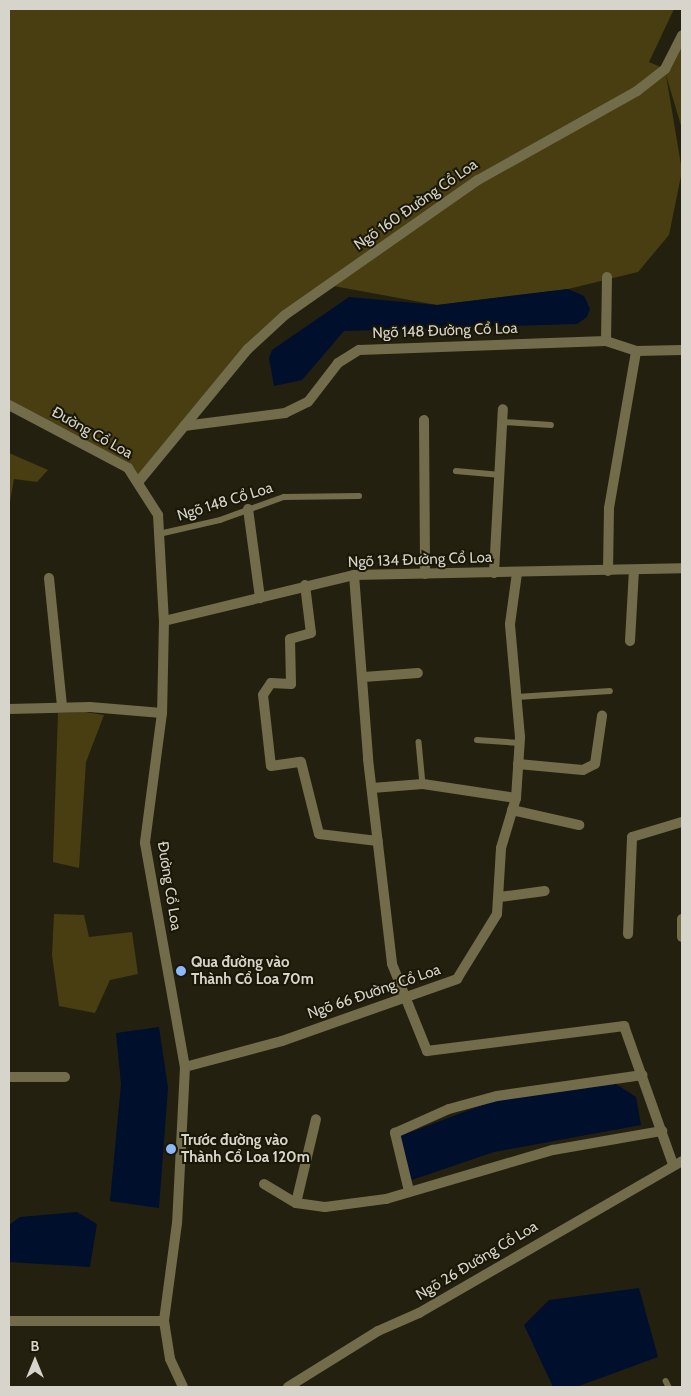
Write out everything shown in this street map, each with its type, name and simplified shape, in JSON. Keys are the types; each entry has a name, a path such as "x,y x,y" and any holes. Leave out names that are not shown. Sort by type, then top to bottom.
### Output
{"street":[{"name":"Ngõ 160 Đường Cổ Loa","path":"184,426 248,348 286,315 478,180 636,91 665,69 682,35"},
{"path":"606,341 607,277"},
{"name":"Ngõ 148 Đường Cổ Loa","path":"184,426 285,413 308,402 338,363 360,350 606,341 636,351 682,350"},
{"path":"608,571 610,508 636,351"},
{"name":"Đường Cổ Loa","path":"9,405 128,468 140,481 158,515 164,621 162,713 145,843 185,1067 177,1223 164,1321 170,1359 183,1387"},
{"path":"494,573 501,475 503,409"},
{"path":"424,420 425,574"},
{"path":"140,481 184,426"},
{"path":"248,508 260,598"},
{"name":"Ngõ 134 Đường Cổ Loa","path":"164,621 305,585 354,575 682,568"},
{"path":"630,641 634,570"},
{"name":"Ngõ 66 Đường Cổ Loa","path":"185,1067 282,1042 403,996 457,979 493,921 500,897 501,848 516,798 520,743 510,624 517,573"},
{"path":"354,575 372,788 392,964 403,996 427,1051 624,1026 662,1131 678,1162"},
{"path":"50,578 62,707"},
{"path":"305,585 310,633 290,639 291,684 270,683 263,695 271,766 301,762 319,834 378,841"},
{"path":"364,677 418,673"},
{"path":"9,709 62,707 162,713"},
{"path":"518,764 583,770 595,764 602,716"},
{"path":"372,788 423,784 516,798"},
{"path":"512,810 579,825"},
{"path":"628,934 632,837 682,822"},
{"path":"500,897 546,891"},
{"path":"682,919 682,937"},
{"path":"409,1191 395,1133 449,1109 497,1096 642,1075"},
{"path":"9,1077 65,1077"},
{"path":"296,1203 316,1119"},
{"path":"264,1184 296,1203 325,1207 386,1199 553,1150 662,1131"},
{"name":"Ngõ 26 Đường Cổ Loa","path":"288,1387 678,1162"},
{"path":"9,1321 164,1321"}],"lane":[{"path":"503,422 551,425"},
{"path":"456,471 501,475"},
{"name":"Ngõ 148 Cổ Loa","path":"159,534 284,497 359,496"},
{"path":"517,697 610,691"},
{"path":"477,740 520,743"},
{"path":"419,742 423,784"}],"shaded area":[{"path":"9,9 674,9 649,62 665,69 682,35 682,129 666,75 682,171 669,235 638,272 568,289 437,305 328,285 248,349 139,481 128,468 9,405"},
{"path":"9,453 48,470 37,482 14,479 10,502"},
{"path":"85,712 104,715 86,762 79,868 53,862 58,713"},
{"path":"54,914 84,915 89,937 132,932 138,974 110,980 95,1013 59,1006 52,955"}],"water":[{"path":"568,289 584,296 590,309 587,317 577,324 344,331 302,380 274,386 269,358 272,350 349,297 437,305"},
{"path":"159,1027 168,1088 159,1208 110,1201 121,1084 116,1033"},
{"path":"616,1084 636,1097 641,1125 494,1152 409,1181 400,1136 504,1097"},
{"path":"77,1212 97,1224 90,1267 9,1262 9,1225 20,1217"},
{"path":"639,1288 658,1357 576,1387 553,1387 524,1325 549,1300"}],"place":[{"name":"Qua đường vào Thành Cổ Loa 70m","path":"181,971"},
{"name":"Trước đường vào Thành Cổ Loa 120m","path":"171,1149"}]}
